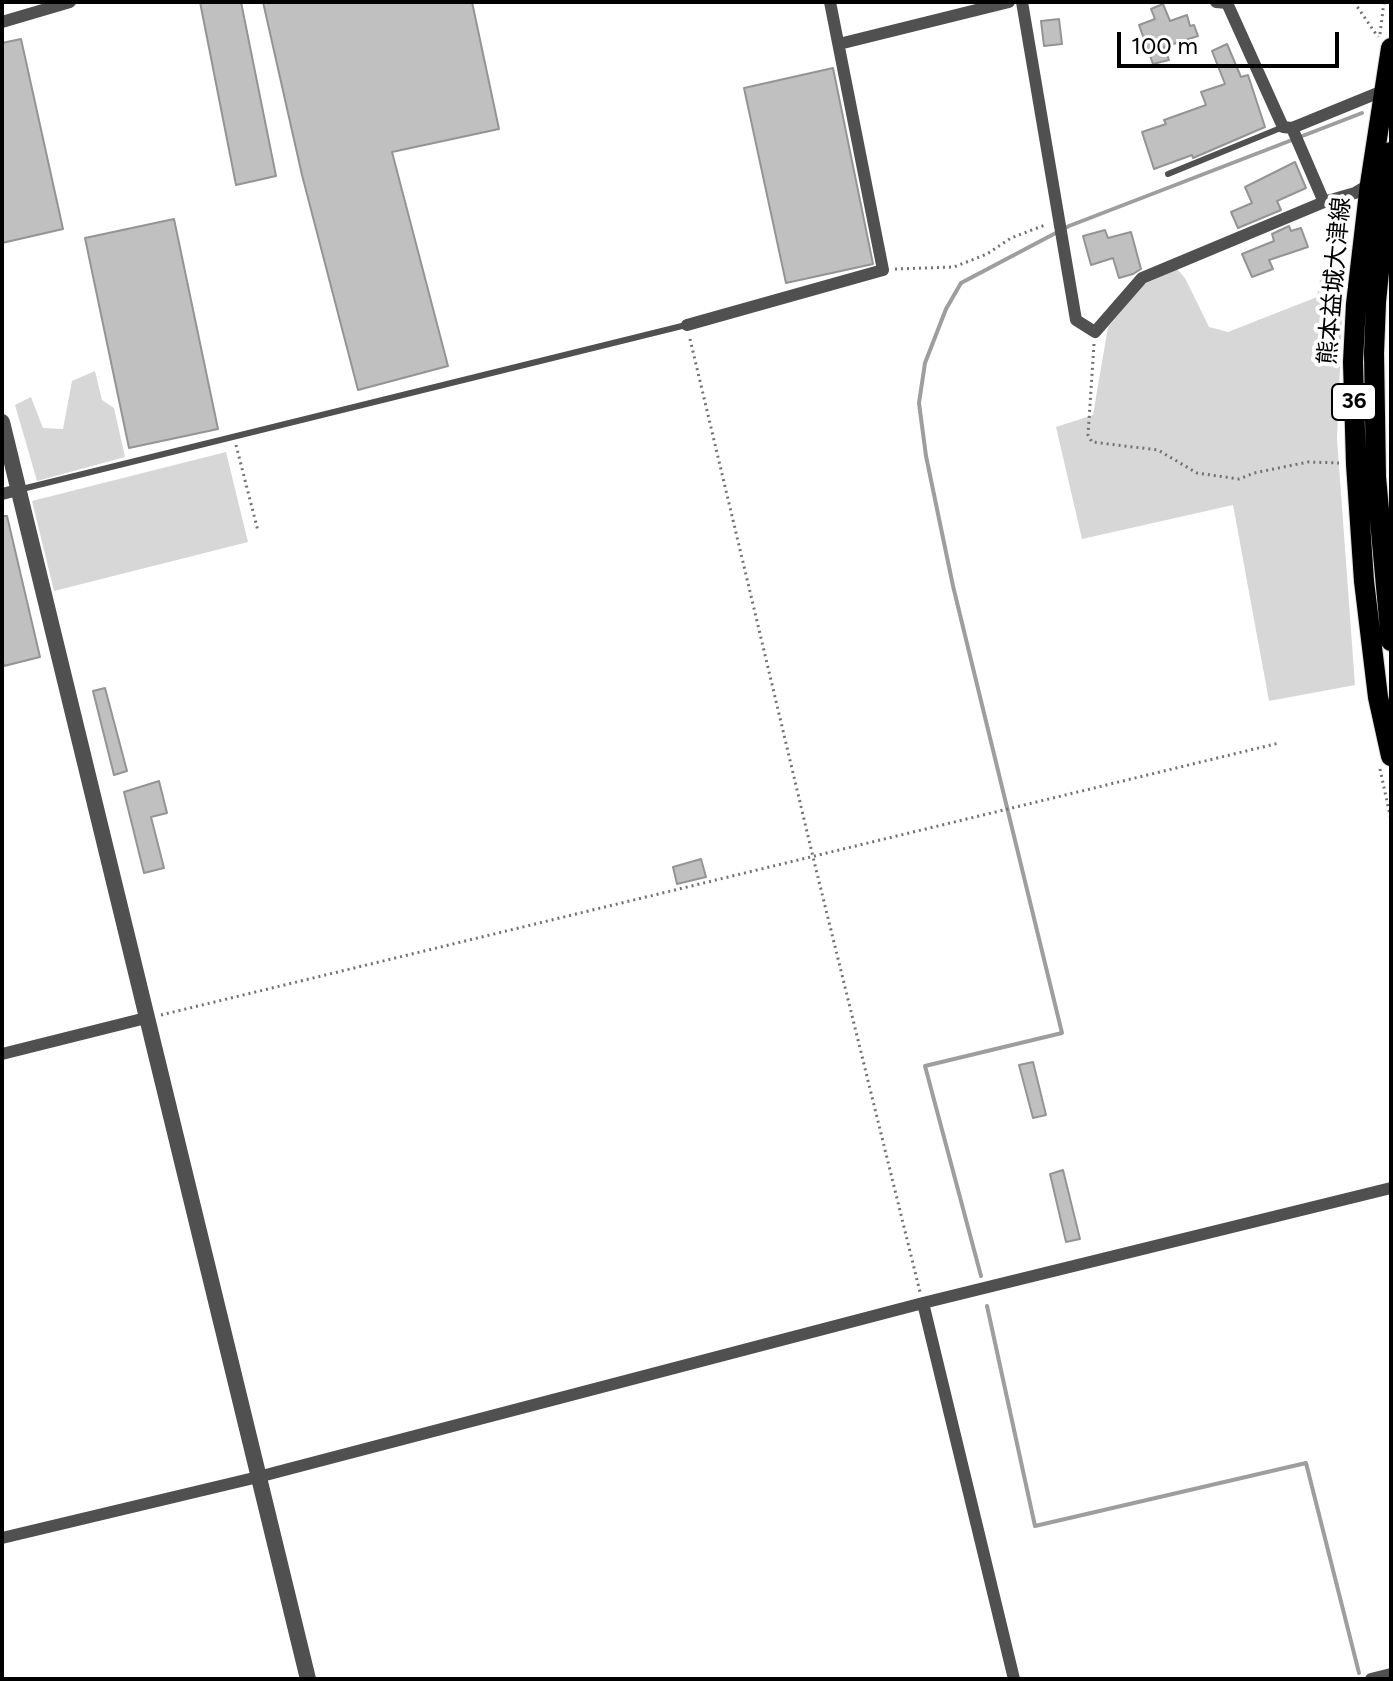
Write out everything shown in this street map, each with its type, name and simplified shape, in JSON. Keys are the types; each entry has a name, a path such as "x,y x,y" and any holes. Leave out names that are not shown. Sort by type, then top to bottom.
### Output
{"main road":[{"name":"熊本益城大津線","path":"1387,47 1388,89 1370,184 1353,362 1364,581 1376,682 1391,756"},
{"name":"熊本益城大津線","path":"1390,165 1374,353 1376,477 1391,641"}],"street":[{"path":"2,22 70,2"},
{"path":"687,325 883,270 830,2"},
{"path":"839,44 1009,2"},
{"path":"1022,2 1076,320 1095,332 1142,278 1324,202 1355,193 1390,165"},
{"path":"1224,2 1300,145 1324,202"},
{"path":"1290,129 1388,89"},
{"path":"2,422 10,492 146,1018 308,1679"},
{"path":"2,1054 146,1018"},
{"path":"2,1538 258,1477 923,1303 1391,1188"},
{"path":"923,1303 1014,1679"},
{"path":"1371,1679 1391,1674"}],"lane":[{"path":"1168,174 1290,129"},
{"path":"10,492 687,325"}],"path":[{"path":"1354,2 1387,47"},
{"path":"883,270 954,267 987,254 1011,238 1059,222"},
{"path":"687,325 923,1303"},
{"path":"1095,332 1088,435 1092,442 1158,450 1197,473 1239,479 1308,462 1356,464"},
{"path":"234,437 258,531"},
{"path":"146,1018 1279,743"}],"shaded area":[{"path":"1322,268 1344,272 1337,439 1355,685 1269,701 1233,505 1082,539 1056,427 1093,415 1108,327 1144,284 1177,269 1185,278 1209,327 1228,332 1317,297"},
{"path":"95,371 102,400 114,408 125,457 37,481 15,405 31,397 43,428 63,429 72,381"},
{"path":"226,452 248,542 54,591 32,501"}],"building":[{"path":"200,2 241,2 276,176 236,185"},
{"path":"263,2 472,2 499,129 392,152 448,366 358,390 302,175"},
{"path":"1163,4 1170,21 1187,15 1190,26 1194,25 1198,36 1164,47 1169,60 1153,64 1139,25 1155,19 1151,9"},
{"path":"1059,19 1062,44 1044,46 1041,21"},
{"path":"21,39 63,229 2,243 2,43"},
{"path":"1227,44 1241,77 1248,75 1265,127 1193,158 1192,155 1154,169 1142,132 1166,124 1164,120 1206,105 1201,92 1225,84 1212,51"},
{"path":"833,68 873,264 786,283 744,88"},
{"path":"1295,162 1306,188 1277,201 1281,210 1238,228 1231,212 1252,203 1245,187"},
{"path":"174,219 218,429 129,448 85,238"},
{"path":"1289,226 1291,231 1301,228 1308,247 1269,260 1273,269 1252,277 1242,254 1274,241 1272,234"},
{"path":"1105,230 1108,238 1131,232 1141,269 1119,278 1113,258 1091,265 1083,236"},
{"path":"2,516 7,516 40,657 4,666 2,657"},
{"path":"105,688 127,771 114,775 93,691"},
{"path":"159,781 167,813 151,817 164,868 144,873 124,792"},
{"path":"701,859 706,877 677,884 673,867"},
{"path":"1033,1062 1046,1115 1033,1118 1019,1065"},
{"path":"1063,1170 1080,1239 1066,1242 1050,1174"}],"waterway":[{"path":"981,1276 925,1066 1062,1033 953,586 926,456 919,403 925,363 946,309 961,283 1069,226 1362,113"},
{"path":"987,1306 1035,1526 1306,1463 1359,1673"}]}
